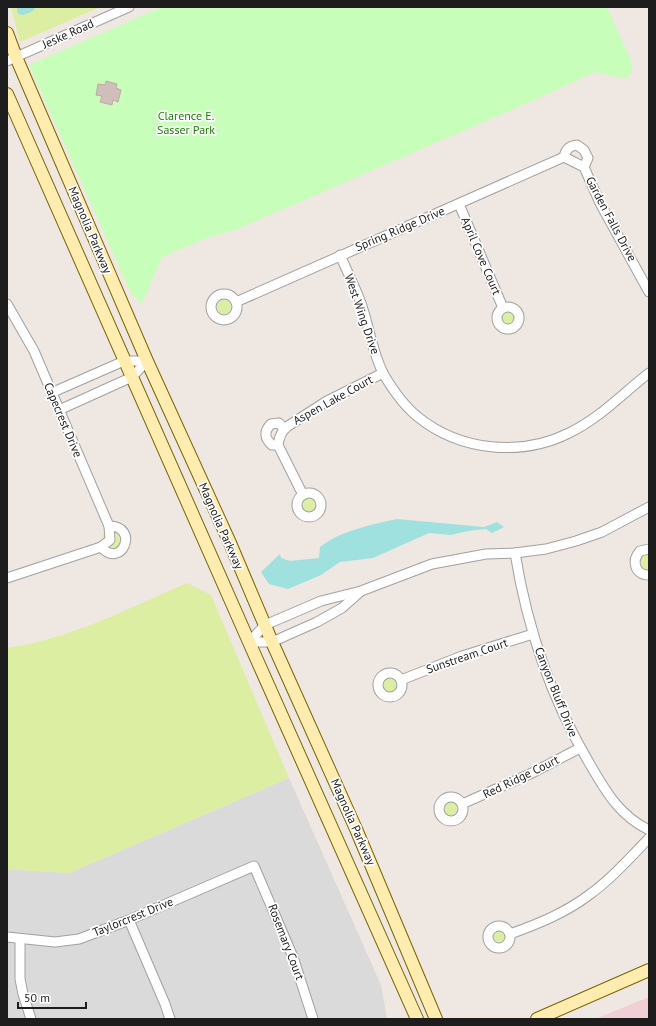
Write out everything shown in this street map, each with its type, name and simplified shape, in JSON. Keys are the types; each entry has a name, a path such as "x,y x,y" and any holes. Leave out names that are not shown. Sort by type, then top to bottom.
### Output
{"main road":[{"name":"Magnolia Parkway","path":"7,33 11,59 230,543 272,642 364,846 436,1019"},
{"name":"Magnolia Parkway","path":"7,94 124,361 417,1019"},
{"path":"344,856 364,846"},
{"path":"537,1019 649,970"}],"street":[{"name":"Jeske Road","path":"11,59 129,7"},
{"name":"Garden Falls Drive","path":"584,167 588,158 584,150 577,145 569,147 565,151 564,157 584,167 600,203 649,292"},
{"name":"Spring Ridge Drive","path":"236,302 564,157"},
{"name":"April Cove Court","path":"459,204 503,308"},
{"name":"West Wing Drive","path":"340,255 361,303 375,353 383,373 401,400 417,417 436,429 456,438 474,444 495,448 531,446 550,442 570,433 588,422 649,373"},
{"name":"Capecrest Drive","path":"7,304 34,351 109,526 110,540 101,547"},
{"path":"51,393 124,361 147,361"},
{"path":"58,410 132,377 147,361"},
{"name":"Aspen Lake Court","path":"302,495 278,445 279,437 284,428 327,401 383,373"},
{"name":"Aspen Lake Court","path":"278,445 272,445 268,442 266,432 271,424 279,423 284,428"},
{"path":"249,642 265,625 321,602 362,591 432,564 486,554 515,553 546,549 602,532 649,507"},
{"path":"7,578 101,547 110,554 122,550 125,545 125,534 121,529 115,526 109,526"},
{"path":"649,549 640,551 635,560 637,570 641,574 649,575"},
{"name":"Canyon Bluff Drive","path":"515,553 533,634 544,666 580,748 610,797 629,817 649,830"},
{"path":"249,642 272,642 317,622 342,608 362,591"},
{"name":"Sunstream Court","path":"401,680 462,656 533,634"},
{"name":"Red Ridge Court","path":"462,804 524,777 580,748"},
{"path":"510,934 549,919 570,908 589,895 608,879 649,838"},
{"name":"Taylorcrest Drive","path":"7,938 54,942 79,939 129,920 254,866"},
{"name":"Rosemary Court","path":"254,866 293,956 313,1019"},
{"path":"129,920 170,1019"},
{"path":"20,939 20,979 31,1019"}],"shaded area":[{"path":"289,778 381,985 387,1019 7,1019 7,869 69,873"},
{"path":"649,997 649,1019 595,1019"}],"green space":[{"path":"11,7 100,7 20,42"},
{"name":"Clarence E. Sasser Park","path":"162,7 607,7 630,58 632,71 626,79 595,72 235,230 209,237 162,257 142,304 131,293 29,65"},
{"path":"221,300 227,300 231,304 231,310 227,314 221,314 217,310 217,304"},
{"path":"505,311 511,311 515,315 515,321 511,325 505,325 501,321 501,315"},
{"path":"309,497 316,502 317,505 312,512 309,513 302,508 301,505 306,498"},
{"path":"107,530 119,531 124,541 115,551 101,543 102,535"},
{"path":"649,554 649,570 641,566 640,561 643,556"},
{"path":"187,583 211,595 289,778 69,873 7,869 7,648 31,644 77,630 99,622"},
{"path":"387,678 393,678 397,682 397,688 393,692 387,692 383,688 383,682"},
{"path":"447,802 453,802 457,806 457,812 453,816 447,816 443,812 443,806"},
{"path":"496,930 502,930 506,934 506,940 502,944 496,944 492,940 492,934"}],"water":[{"path":"397,519 484,527 497,522 504,527 492,533 486,529 450,535 429,533 373,558 340,562 321,575 288,589 269,584 261,572 280,554 281,558 290,561 319,558 320,547 338,536 357,529"}],"building":[{"path":"106,81 117,84 116,88 121,90 118,102 113,100 112,105 100,102 102,96 96,95 98,84 105,85"}],"waterway":[{"path":"22,10 30,7"}]}
